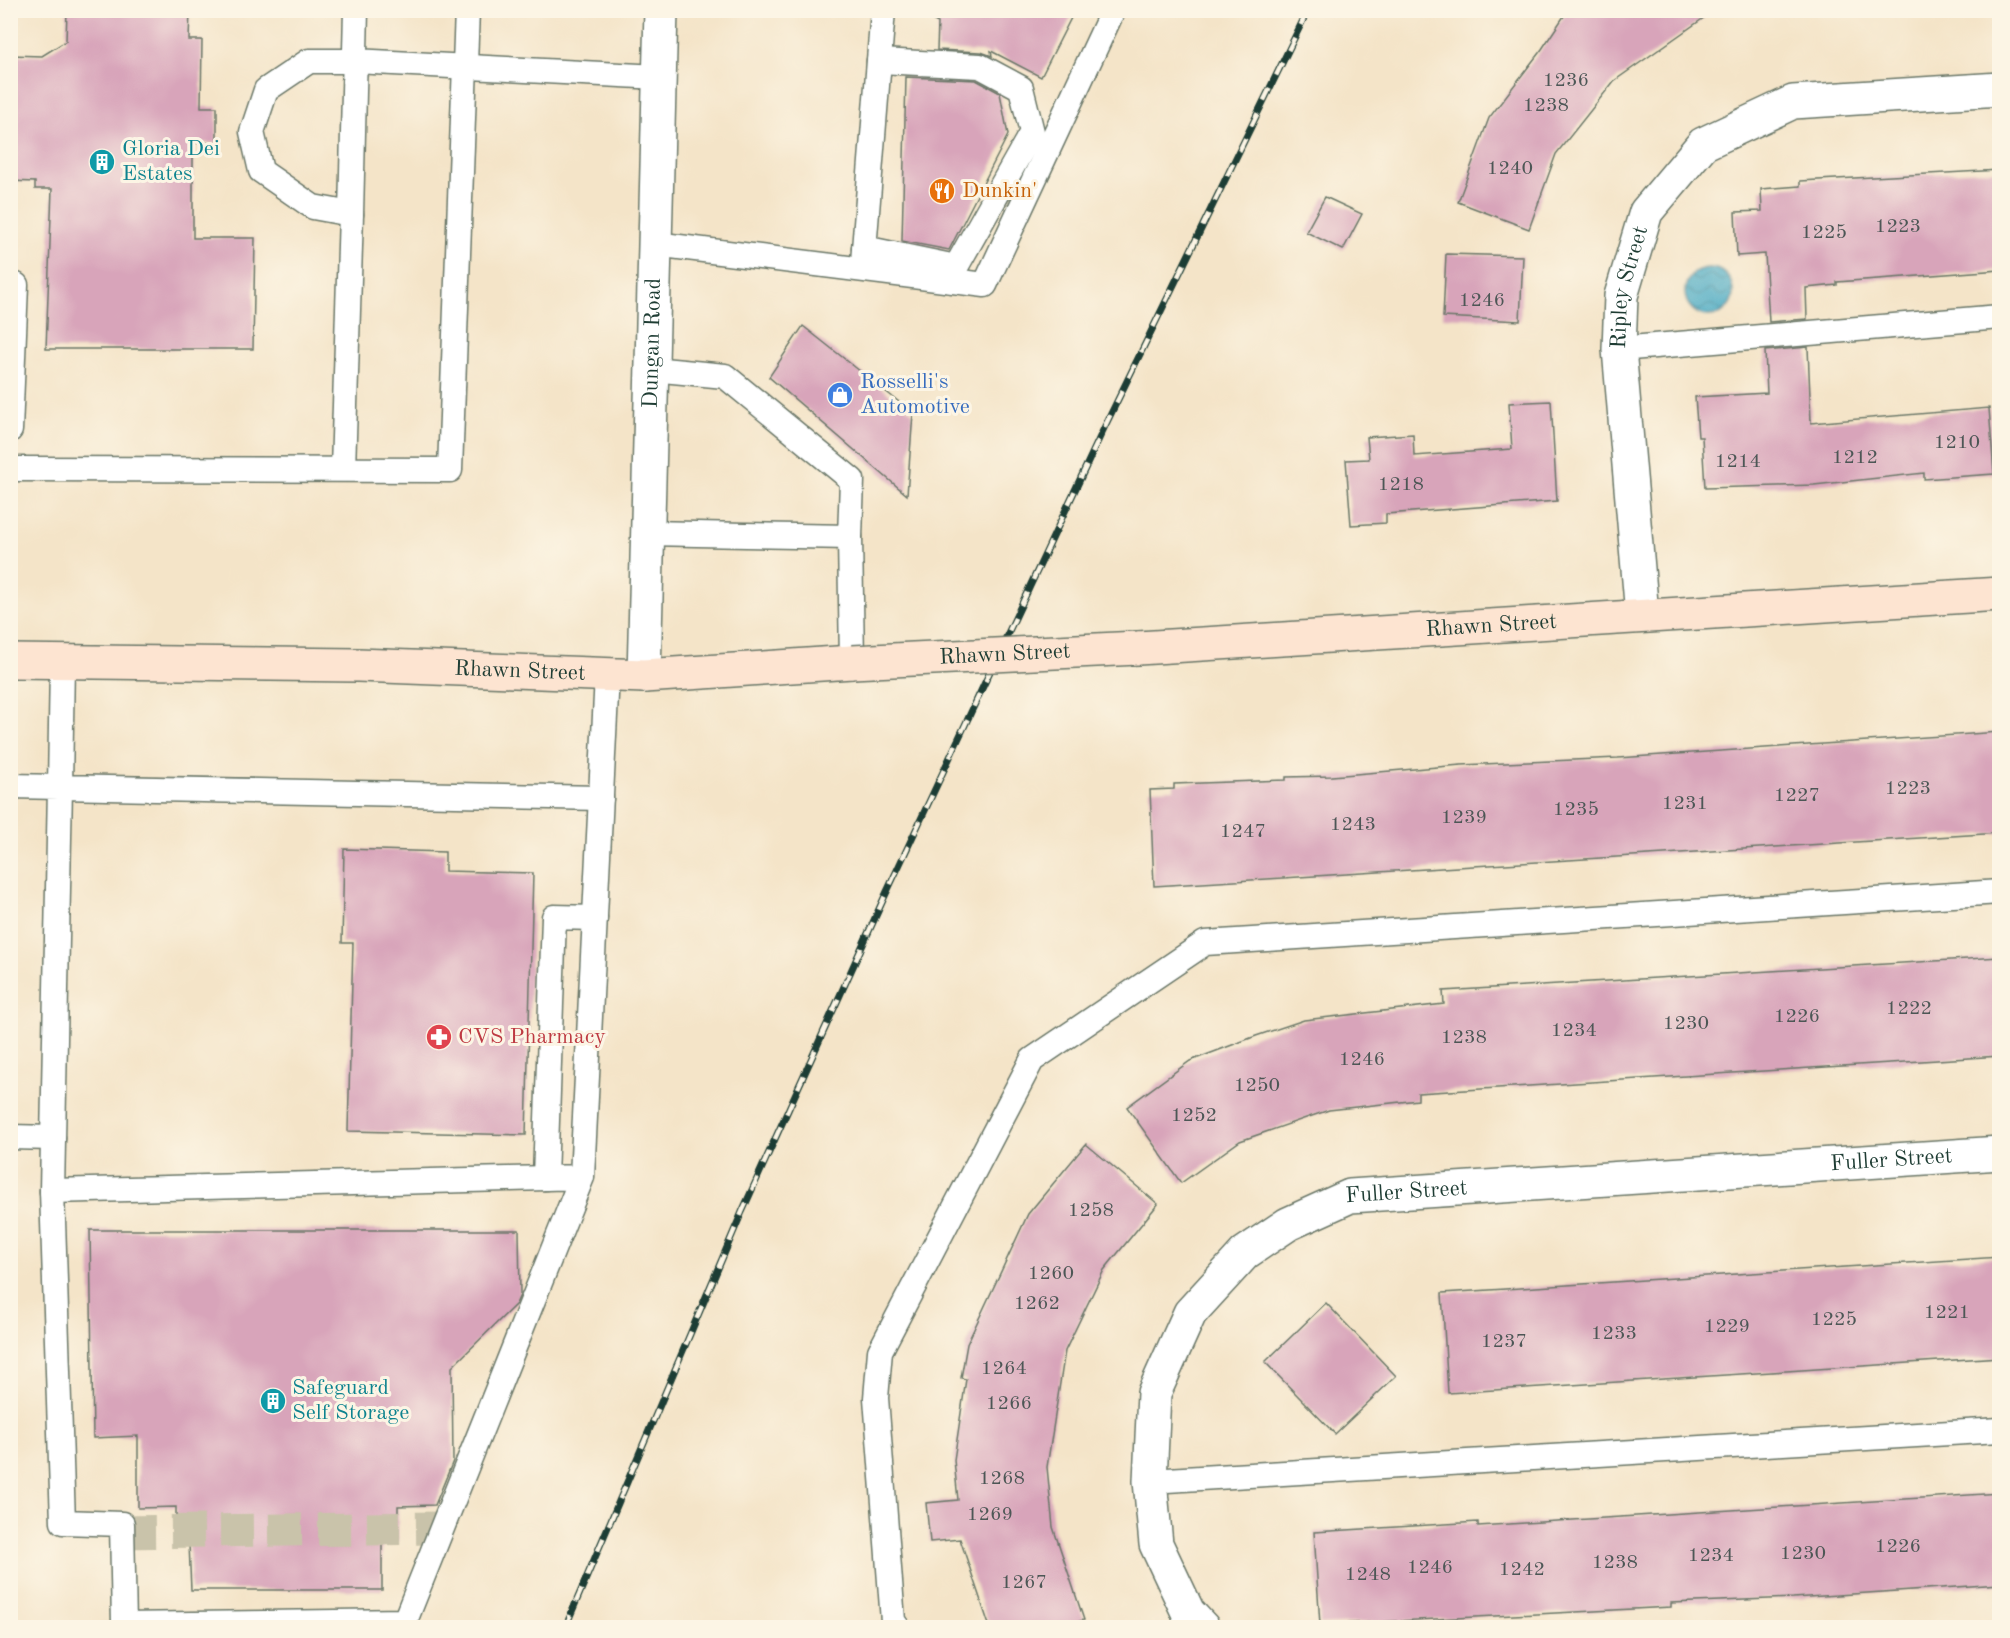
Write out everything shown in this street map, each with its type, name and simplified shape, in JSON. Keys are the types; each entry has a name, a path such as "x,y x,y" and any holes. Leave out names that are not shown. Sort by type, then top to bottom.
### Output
{"main road":[{"name":"Rhawn Street","path":"10,661 358,664 644,676 852,662 1138,648 2000,594"}],"street":[{"name":"Dungan Road","path":"644,676 661,10"},
{"name":"Ripley Street","path":"1642,615 1619,349 1621,297 1646,212 1702,144 1793,102 2000,89"},
{"name":"Fuller Street","path":"1203,1628 1188,1612 1156,1544 1150,1481 1154,1393 1190,1313 1245,1253 1288,1224 1350,1196 2000,1153"}],"lane":[{"path":"343,469 356,10"},
{"path":"10,469 450,470 467,10"},
{"path":"863,259 883,10"},
{"path":"863,259 985,285 1113,10"},
{"path":"351,214 313,207 261,171 252,132 266,90 309,61 355,61 659,77"},
{"path":"655,244 956,267 1032,132 1021,88 980,66 879,61"},
{"path":"10,430 16,285"},
{"path":"1619,349 2000,317"},
{"path":"652,369 725,376 852,480 850,537 852,662"},
{"path":"647,533 850,537"},
{"path":"62,663 52,1191 63,1522 122,1524 124,1625 405,1621 582,1177 608,675"},
{"path":"10,786 601,798"},
{"path":"898,1628 893,1621 876,1398 880,1351 1032,1060 1205,943 2000,892"},
{"path":"545,1178 554,917 595,918"},
{"path":"10,1137 53,1138"},
{"path":"52,1191 582,1177"},
{"path":"1150,1481 2000,1430"}],"water":[{"path":"1704,268 1714,268 1726,275 1733,287 1733,297 1726,309 1714,316 1704,316 1689,305 1685,297 1685,287 1696,272"}],"building":[{"name":"Gloria Dei Estates","path":"67,10 190,10 189,40 202,40 201,107 217,107 217,143 193,143 193,238 255,238 253,349 46,349 52,189 35,189 35,182 10,181 10,55 42,56 66,41"},
{"path":"913,10 1075,10 1041,77 991,51 992,56 981,52 937,50 938,23"},
{"path":"1568,10 1715,10 1614,81 1556,154 1529,229 1458,202 1489,118 1542,49"},
{"name":"Dunkin'","path":"906,77 976,80 1000,93 1008,135 949,250 902,241"},
{"path":"2000,170 2000,270 1837,282 1837,285 1806,288 1807,319 1769,322 1765,254 1737,256 1735,212 1762,211 1761,189 1800,186 1800,181"},
{"path":"1325,197 1362,214 1343,250 1306,232"},
{"path":"1446,254 1523,256 1520,321 1443,317"},
{"name":"Rosselli's Automotive","path":"803,326 913,413 907,495 769,377"},
{"path":"1808,347 1811,423 1989,408 1994,474 1924,479 1924,473 1814,485 1705,488 1702,437 1698,437 1695,397 1767,393 1765,351"},
{"path":"1551,401 1557,501 1386,514 1386,523 1351,525 1346,460 1369,459 1367,437 1413,434 1414,456 1512,449 1509,403"},
{"path":"2000,732 2000,833 1154,886 1150,790 1174,789 1174,784 1286,780 1286,777 1332,776 1461,765 1618,758"},
{"name":"CVS Pharmacy","path":"344,849 445,852 445,871 533,873 526,1135 348,1131 353,943 342,943"},
{"path":"2000,957 2000,1056 1418,1093 1418,1100 1329,1110 1240,1141 1181,1183 1127,1107 1190,1061 1256,1036 1304,1020 1444,1004 1443,991"},
{"path":"1086,1144 1158,1204 1104,1270 1065,1351 1047,1467 1053,1527 1084,1620 1058,1628 990,1628 960,1539 930,1542 926,1503 958,1500 954,1460 966,1379 961,1378 967,1344 1028,1214"},
{"name":"Safeguard Self Storage","path":"90,1230 519,1230 520,1295 516,1304 452,1367 453,1461 435,1505 398,1506 398,1541 382,1542 382,1590 191,1590 189,1544 176,1543 176,1507 138,1508 138,1436 93,1438"},
{"path":"2000,1257 2000,1357 1448,1393 1442,1293"},
{"path":"1326,1303 1396,1376 1335,1434 1265,1362"},
{"path":"2000,1493 2000,1584 1793,1598 1671,1603 1671,1607 1320,1625 1314,1532 1478,1522 1478,1526"}],"tunnel":[{"path":"122,1532 442,1528"}],"railway":[{"path":"565,1628 742,1212 884,898 1105,426 1308,10"}],"place":[{"name":"Gloria Dei Estates","path":"102,162"},
{"name":"Dunkin'","path":"942,191"},
{"name":"Rosselli's Automotive","path":"840,395"},
{"name":"CVS Pharmacy","path":"439,1037"},
{"name":"Safeguard Self Storage","path":"273,1401"}]}
